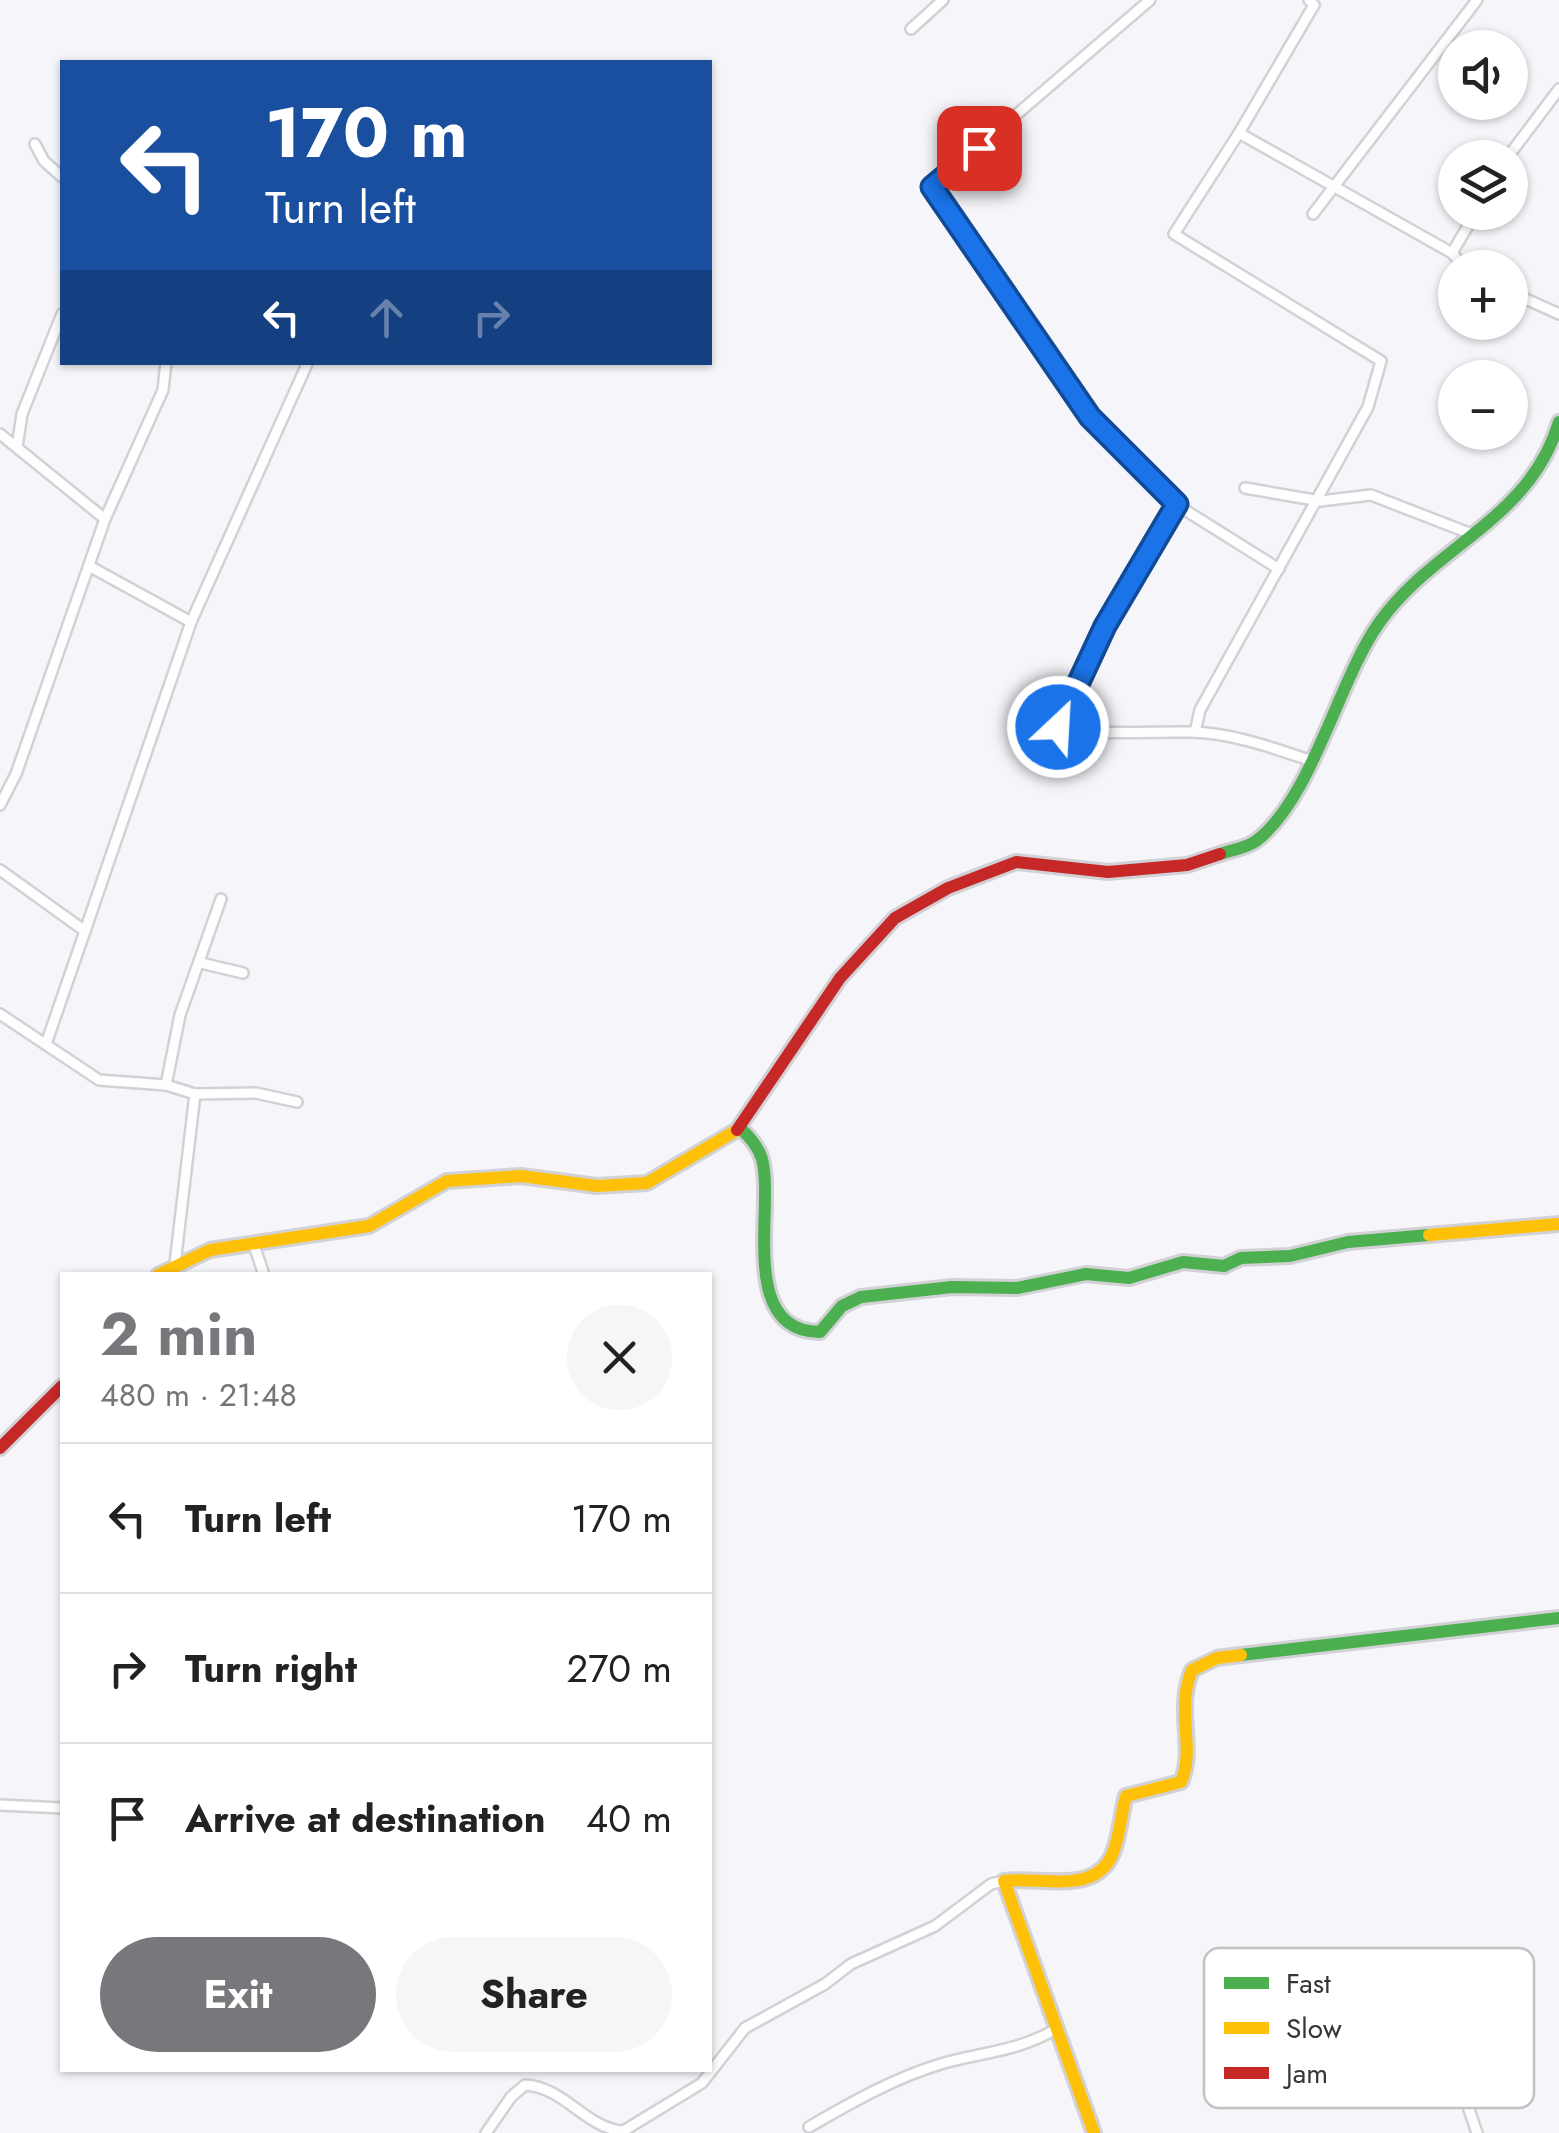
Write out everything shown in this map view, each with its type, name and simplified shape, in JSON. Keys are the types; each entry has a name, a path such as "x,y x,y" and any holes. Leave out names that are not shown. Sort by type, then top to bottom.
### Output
{"street":[{"path":"911,29 942,0"},
{"path":"1150,0 932,187 1090,417 1177,504 1279,569"},
{"path":"1314,214 1339,187 1477,0"},
{"path":"1195,732 1200,710 1320,501 1368,407 1382,361 1174,234 1239,133 1313,2"},
{"path":"1520,140 1559,88"},
{"path":"1239,133 1447,250"},
{"path":"35,144 44,161 60,175"},
{"path":"1528,300 1559,314"},
{"path":"17,447 22,414 60,319"},
{"path":"0,805 16,774 106,519 163,390 166,365"},
{"path":"46,1044 191,622 307,365"},
{"path":"163,1272 210,1250 253,1242 299,1240 369,1226 447,1181 520,1176 597,1186 647,1183 740,1128 840,978 896,918 948,888 1016,862 1108,872 1211,860 1256,842 1274,826 1312,761 1377,625 1393,601 1470,533 1502,512 1548,458 1559,422"},
{"path":"0,434 106,519"},
{"path":"1245,488 1320,501 1371,495 1470,533"},
{"path":"1177,504 1105,626 1058,727 1088,734 1195,732 1249,740 1312,761"},
{"path":"89,566 191,622"},
{"path":"0,870 86,932"},
{"path":"166,1085 180,1015 221,899"},
{"path":"200,964 242,972"},
{"path":"0,1014 98,1080 166,1085 195,1094 256,1093 297,1102"},
{"path":"175,1264 195,1094"},
{"path":"740,1128 754,1140 765,1172 765,1262 770,1296 780,1314 811,1332 820,1332 842,1306 861,1297 952,1287 1018,1288 1086,1274 1128,1278 1183,1262 1224,1266 1242,1258 1290,1256 1348,1242 1559,1224"},
{"path":"253,1242 263,1272"},
{"path":"0,1448 60,1388"},
{"path":"712,2070 745,2028 825,1984 851,1964 914,1938 991,1884 1033,1877 1088,1882 1106,1868 1117,1845 1126,1796 1180,1782 1187,1768 1182,1695 1192,1670 1202,1662 1412,1632 1559,1618"},
{"path":"0,1805 60,1808"},
{"path":"1004,1880 1094,2133"},
{"path":"809,2127 891,2083 944,2063 1017,2049 1056,2029"},
{"path":"486,2133 511,2096 525,2085 558,2094 602,2126 620,2132 702,2083 711,2072"},
{"path":"1469,2108 1477,2133"}],"traffic: fast":[{"path":"1220,854 1252,843 1276,822 1309,769 1350,676 1379,623 1426,572 1479,530 1526,484 1545,456 1559,422"},
{"path":"740,1128 762,1159 769,1289 778,1311 794,1326 820,1332 842,1306 861,1297 952,1287 1017,1288 1086,1274 1129,1278 1183,1262 1224,1266 1241,1258 1290,1256 1348,1242 1429,1235"},
{"path":"1241,1655 1559,1618"}],"traffic: slow":[{"path":"164,1272 210,1250 369,1226 447,1181 521,1176 597,1186 647,1183 737,1130"},
{"path":"1429,1235 1559,1224"},
{"path":"1094,2133 1004,1881 1082,1879 1106,1865 1116,1844 1126,1796 1181,1782 1187,1755 1185,1700 1192,1670 1217,1658 1241,1655"}],"traffic: jam":[{"path":"737,1130 840,978 895,918 948,888 1016,862 1108,872 1187,865 1220,854"},
{"path":"0,1448 60,1388"}],"route":[{"path":"979,148 932,187 1090,417 1177,504 1105,626 1058,727"}]}
